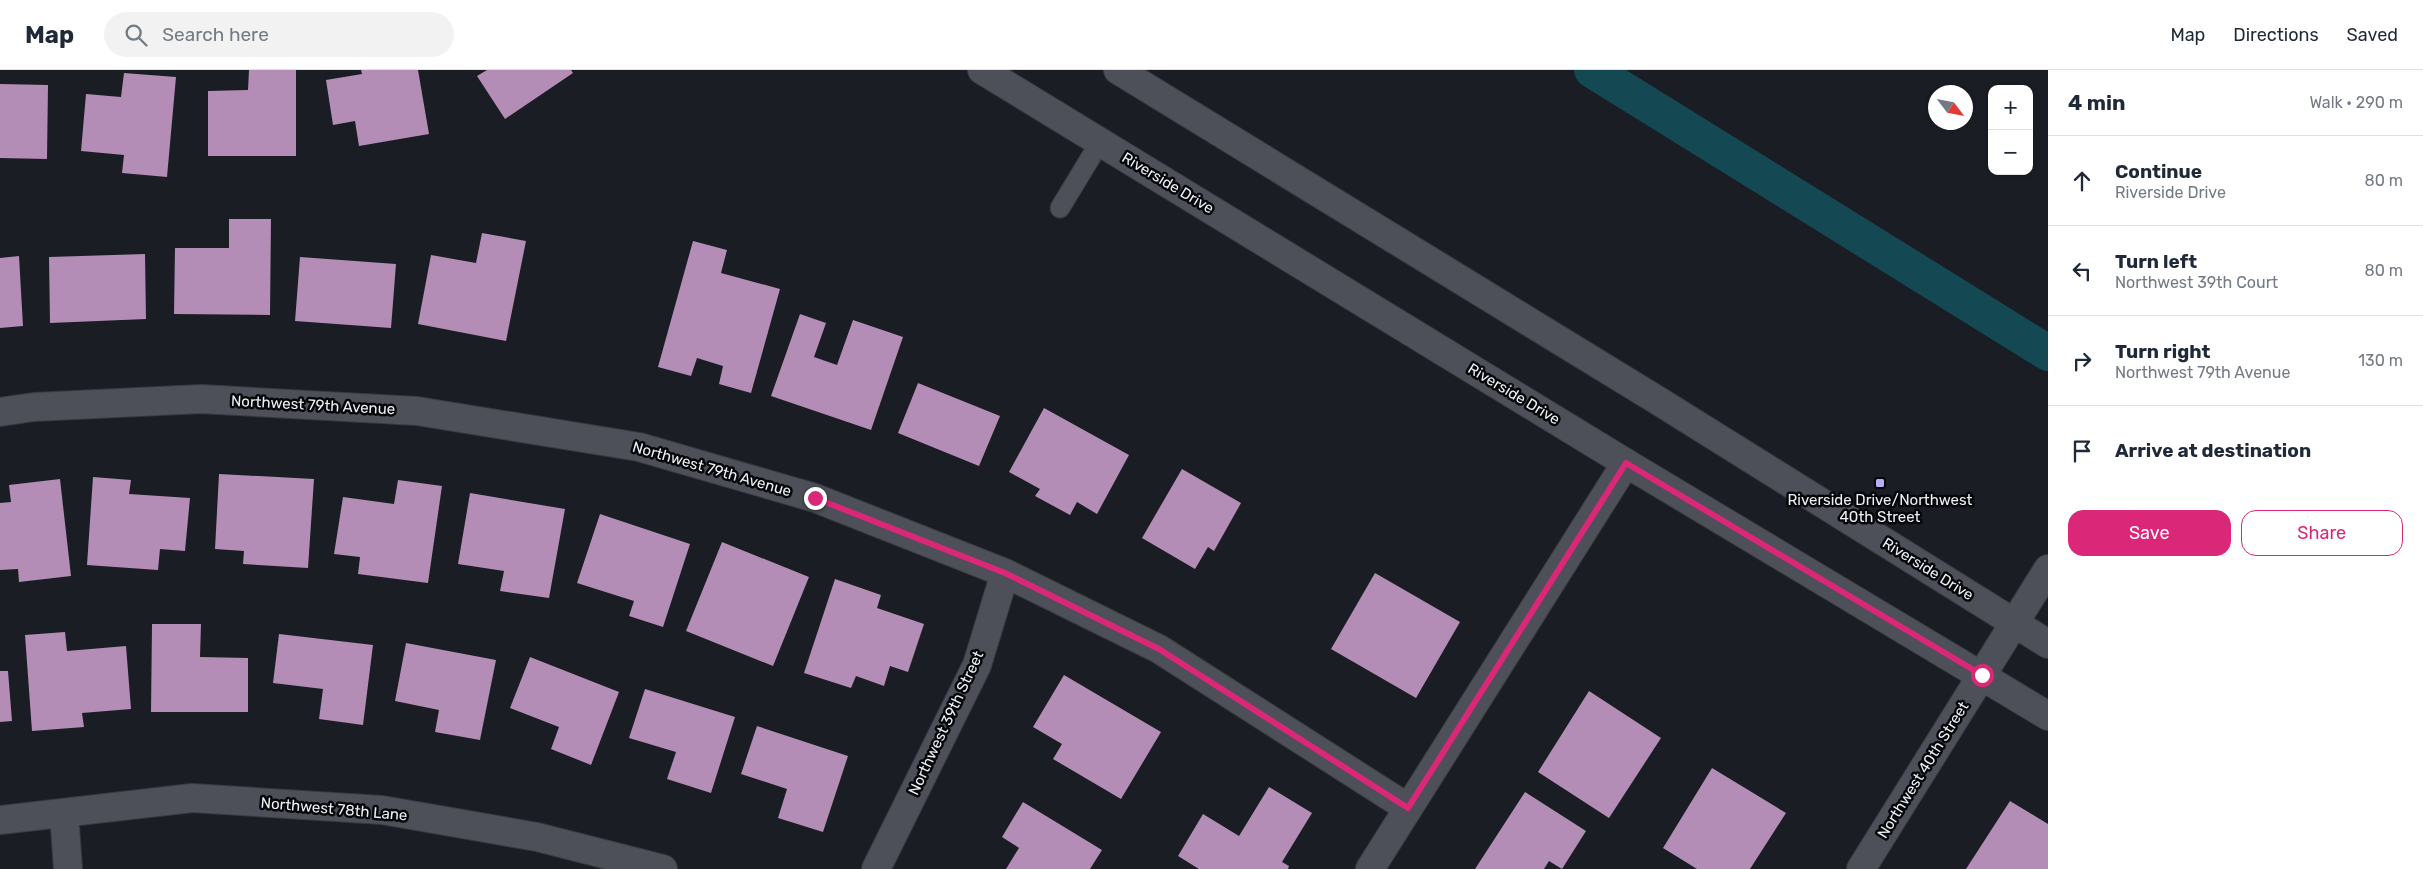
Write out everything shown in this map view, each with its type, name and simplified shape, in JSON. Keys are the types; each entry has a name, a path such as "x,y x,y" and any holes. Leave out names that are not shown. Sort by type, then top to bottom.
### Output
{"street":[{"name":"Riverside Drive","path":"982,70 1626,463 2048,716"},
{"name":"Riverside Drive","path":"1118,70 1657,400 2048,644"},
{"name":"Northwest 79th Avenue","path":"0,412 34,407 201,399 417,412 639,447 815,498 1005,573 1159,649 1408,808"},
{"path":"1370,869 1626,463"},
{"name":"Northwest 40th Street","path":"1861,869 2048,569"},
{"name":"Northwest 39th Street","path":"876,869 977,665 1005,573"},
{"name":"Northwest 78th Lane","path":"0,820 192,798 382,810 537,837 663,869"},
{"path":"64,814 68,869"}],"lane":[{"path":"1060,208 1100,142"}],"building":[{"path":"249,70 296,70 296,156 208,156 208,91 248,90"},
{"path":"361,70 418,70 429,134 359,146 355,121 333,125 326,80 362,74"},
{"path":"487,70 571,70 573,73 505,119 477,76"},
{"path":"124,73 176,77 167,177 122,173 124,155 81,151 86,94 121,97"},
{"path":"0,84 48,85 47,159 0,158"},
{"path":"229,219 271,219 270,315 174,314 175,248 229,248"},
{"path":"482,233 526,241 506,341 418,324 431,255 476,263"},
{"path":"693,241 727,250 721,273 780,289 751,393 719,384 723,366 697,358 691,376 658,367"},
{"path":"145,254 146,319 50,323 49,257"},
{"path":"19,256 23,326 0,328 0,258"},
{"path":"300,257 396,264 391,328 295,321"},
{"path":"800,314 826,323 814,357 837,365 853,320 903,337 871,430 771,396"},
{"path":"918,383 1000,416 979,466 898,433"},
{"path":"1044,408 1129,455 1097,514 1077,502 1070,515 1035,496 1040,489 1009,472"},
{"path":"1182,469 1241,503 1214,551 1208,547 1195,569 1142,538"},
{"path":"219,474 314,479 308,568 243,564 244,551 215,549"},
{"path":"93,477 131,480 129,494 190,498 185,551 160,549 158,570 87,565"},
{"path":"60,479 71,576 19,582 18,569 0,570 0,503 11,502 9,485"},
{"path":"398,480 442,486 428,583 358,574 360,557 334,554 343,497 394,504"},
{"path":"470,493 565,509 549,598 500,591 504,571 458,564"},
{"path":"600,514 690,544 663,627 629,616 634,601 577,583"},
{"path":"722,542 809,577 773,666 686,631"},
{"path":"1375,573 1460,622 1416,698 1331,649"},
{"path":"835,579 881,595 877,608 924,624 908,672 890,666 884,686 856,676 851,688 804,673"},
{"path":"152,624 201,624 200,657 248,658 248,712 151,712"},
{"path":"65,632 67,651 126,646 131,709 82,713 84,727 32,731 25,635"},
{"path":"279,634 373,645 363,725 319,719 323,689 273,683"},
{"path":"406,643 496,660 480,740 435,732 439,710 395,701"},
{"path":"530,657 619,692 591,765 551,749 559,727 510,708"},
{"path":"0,671 8,671 12,721 0,722"},
{"path":"1064,675 1161,732 1121,799 1053,759 1062,744 1033,727"},
{"path":"645,689 735,717 711,793 667,779 676,752 629,738"},
{"path":"1589,691 1661,738 1609,818 1538,772"},
{"path":"757,726 848,756 823,832 778,818 787,789 741,774"},
{"path":"1712,768 1786,813 1750,869 1697,869 1663,848"},
{"path":"1269,787 1312,813 1282,862 1289,866 1288,869 1199,869 1178,856 1203,814 1239,836"},
{"path":"1525,792 1586,831 1562,869 1549,861 1544,869 1475,869"},
{"path":"2010,801 2048,824 2048,869 1966,869"},
{"path":"1023,802 1102,850 1090,869 1006,869 1019,848 1002,837"}],"waterway":[{"path":"1592,70 2048,353"}],"place":[{"name":"Riverside Drive/Northwest 40th Street","path":"1880,483"}],"route":[{"path":"815,498 1005,573 1159,649 1408,808 1626,463 1982,675"}]}
